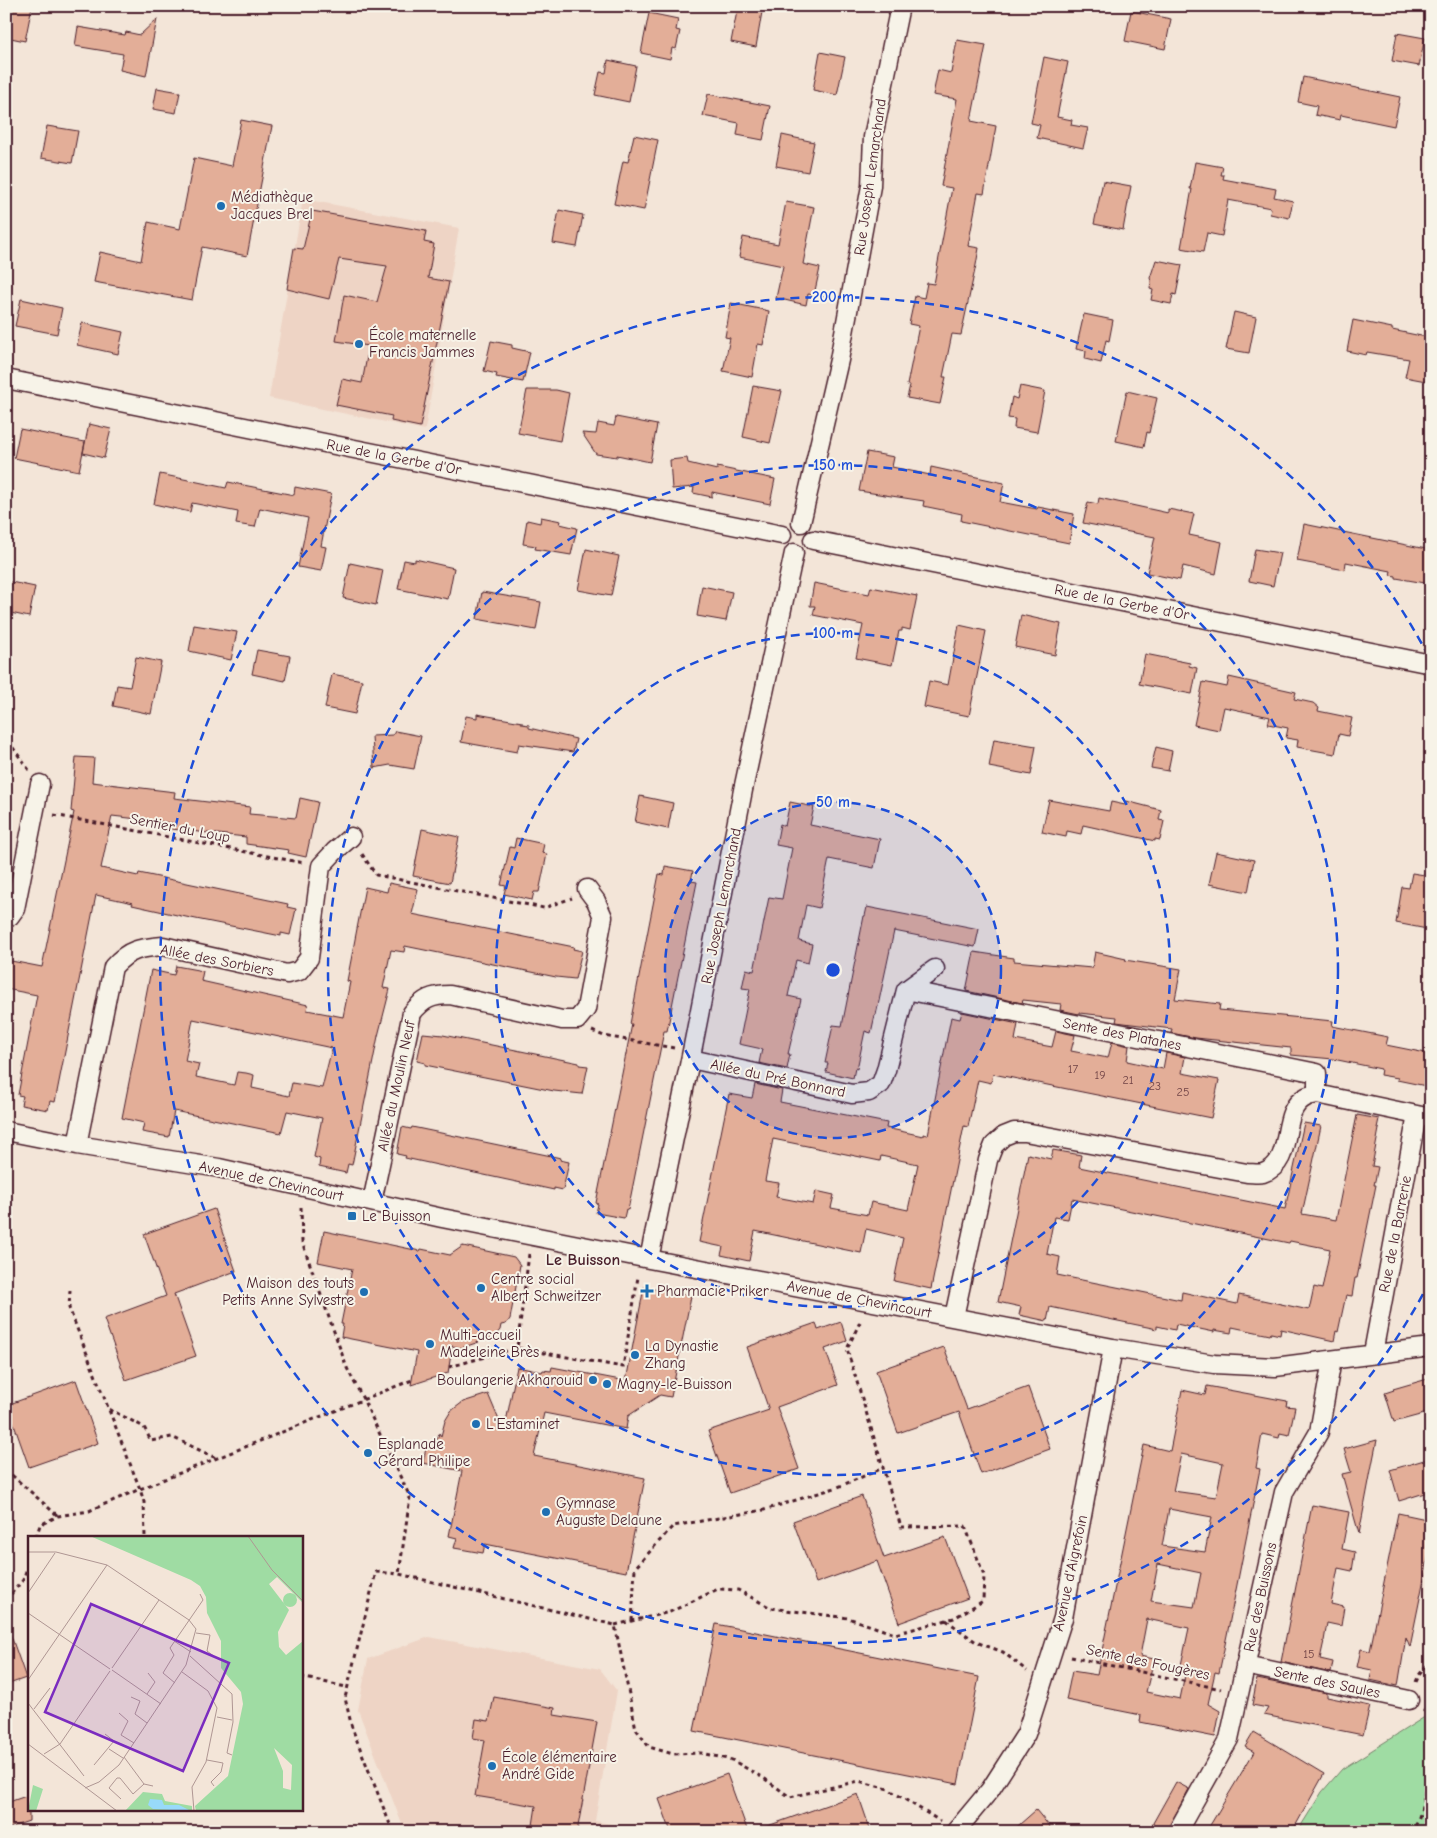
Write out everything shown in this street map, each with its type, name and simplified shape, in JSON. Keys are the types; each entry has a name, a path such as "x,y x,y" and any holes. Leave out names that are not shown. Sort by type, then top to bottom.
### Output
{"street":[{"name":"Rue Joseph Lemarchand","path":"801,523 839,360 871,186 873,137 900,6"},
{"name":"Rue de la Gerbe d'Or","path":"6,379 782,535"},
{"path":"801,523 809,528 813,540 804,552 794,553 786,548 782,535 787,527 801,523"},
{"name":"Rue de la Gerbe d'Or","path":"813,540 1431,664"},
{"name":"Rue Joseph Lemarchand","path":"645,1258 692,1055 743,790 794,553"},
{"path":"6,916 10,916 15,909 40,784"},
{"path":"321,866 351,838"},
{"name":"Allée des Sorbiers","path":"77,1145 113,967 121,957 131,951 145,947 163,946 287,974 298,971 309,958 321,866"},
{"path":"577,1020 586,1009 603,917 588,889"},
{"path":"906,990 935,969"},
{"name":"Allée du Pré Bonnard","path":"692,1055 852,1094 869,1092 881,1084 906,990"},
{"name":"Sente des Platanes","path":"906,990 1317,1074 1317,1094"},
{"name":"Allée du Moulin Neuf","path":"372,1202 412,1013 419,1004 427,998 437,995 450,996 562,1020 577,1020"},
{"path":"954,1317 988,1160 994,1145 1004,1136 1014,1132 1026,1132 1247,1173 1262,1173 1274,1166 1282,1154 1292,1113 1296,1105 1306,1097 1317,1094 1424,1116"},
{"name":"Rue de la Barrerie","path":"1373,1353 1424,1116"},
{"name":"Avenue de Chevincourt","path":"6,1131 77,1145 219,1168 532,1236 1113,1348 1214,1364 1275,1366 1431,1346"},
{"name":"Avenue d'Aigrefoin","path":"955,1831 990,1790 1026,1734 1043,1684 1063,1618 1113,1348"},
{"name":"Rue des Buissons","path":"1177,1832 1229,1739 1284,1492 1318,1432 1332,1360"},
{"name":"Sente des Saules","path":"1245,1665 1409,1700"}],"path":[{"path":"6,744 11,745 40,784"},
{"name":"Sentier du Loup","path":"35,811 321,866"},
{"path":"351,838 376,875 544,908 570,899 588,889"},
{"path":"577,1020 593,1032 604,1036 692,1055"},
{"path":"300,1186 302,1242 347,1368 364,1399 410,1497 399,1574"},
{"path":"517,1348 532,1236"},
{"path":"449,1368 517,1348 623,1367 645,1258"},
{"path":"70,1290 69,1308 144,1502 145,1536"},
{"path":"393,1832 352,1728 345,1698 346,1687 376,1572 399,1574 615,1625 670,1612 718,1590 738,1590 771,1608 848,1618 895,1634 954,1618 983,1601 984,1575 964,1526 901,1527 847,1349 870,1301"},
{"path":"36,1536 40,1525 58,1516 89,1511 412,1380"},
{"path":"108,1409 144,1426 151,1441 172,1438 216,1458"},
{"path":"632,1621 635,1568 673,1526 764,1510 838,1487 883,1468"},
{"path":"6,1470 58,1516"},
{"path":"6,1600 24,1580 28,1566"},
{"path":"946,1620 976,1642 1003,1652 1043,1684"},
{"path":"615,1625 636,1729 649,1747 673,1754 701,1753 732,1760 765,1779 790,1797 859,1781 888,1789 955,1831"},
{"name":"Sente des Fougères","path":"1052,1653 1239,1693"},
{"path":"1409,1700 1419,1675 1431,1660"},
{"path":"302,1677 346,1687"},
{"path":"1411,1832 1417,1824 1421,1813 1431,1762"}],"shaded area":[{"name":"École maternelle Francis Jammes","path":"303,199 459,228 425,430 269,398"},
{"name":"École élémentaire André Gide","path":"429,1637 600,1669 617,1691 595,1821 628,1827 627,1832 405,1832 358,1710 368,1659"}],"green space":[{"path":"1431,1713 1431,1832 1297,1832 1322,1792 1342,1769"}],"building":[{"path":"6,6 32,6 25,41 6,37"},
{"path":"738,6 763,6 756,47 731,42"},
{"path":"1131,11 1171,19 1165,49 1125,41"},
{"path":"649,13 678,19 676,30 680,31 676,49 672,48 670,59 641,53"},
{"path":"157,19 146,76 120,70 123,54 75,46 78,27 125,35 126,32 140,35"},
{"path":"1397,33 1425,38 1419,66 1392,61"},
{"path":"957,40 986,45 971,121 996,126 984,194 978,193 968,246 979,248 976,265 961,335 952,334 943,377 946,377 940,404 907,398 910,385 907,385 919,326 909,324 915,296 924,298 927,283 934,284 952,188 941,186 957,99 933,95 938,70 951,73"},
{"path":"820,52 845,57 837,95 813,90"},
{"path":"1044,57 1068,62 1057,117 1072,120 1071,125 1088,128 1083,148 1037,138 1040,125 1031,123"},
{"path":"608,60 636,66 629,102 595,95 600,72 606,73"},
{"path":"1303,77 1400,97 1394,126 1341,115 1340,120 1315,115 1317,106 1298,102"},
{"path":"157,88 180,92 176,113 153,109"},
{"path":"708,94 770,106 763,140 737,135 739,123 703,116"},
{"name":"Médiathèque Jacques Brel","path":"241,120 272,126 247,256 202,247 192,300 94,282 100,252 141,261 148,222 180,229 194,158 232,166"},
{"path":"47,126 78,131 72,163 41,158"},
{"path":"634,135 658,140 644,210 614,204 623,161 628,162"},
{"path":"782,135 814,142 808,172 776,166"},
{"path":"1195,162 1223,167 1221,175 1224,175 1223,179 1276,189 1274,197 1293,201 1289,218 1270,214 1271,208 1228,200 1222,236 1207,233 1203,252 1181,248"},
{"path":"1103,181 1131,186 1123,230 1094,224"},
{"path":"786,202 814,207 803,264 820,268 814,295 808,294 806,305 776,298 783,266 739,257 743,237 778,244"},
{"path":"559,210 583,215 577,247 553,243"},
{"path":"312,211 426,231 424,242 434,244 428,278 449,282 420,427 391,421 392,416 336,405 342,379 362,383 369,346 336,341 344,295 377,302 387,266 339,259 329,299 287,289 294,248 303,249"},
{"path":"1156,260 1182,265 1176,295 1173,294 1171,304 1151,300 1153,290 1150,289 1150,278"},
{"path":"21,299 62,308 57,334 15,326"},
{"path":"731,303 769,311 763,345 758,344 752,377 723,371 730,338 725,337"},
{"path":"1234,312 1256,317 1249,353 1226,349"},
{"path":"1084,314 1113,320 1109,341 1106,340 1101,363 1085,359 1086,351 1076,349"},
{"path":"1353,320 1431,338 1431,382 1405,377 1409,359 1367,352 1366,355 1347,351"},
{"path":"82,323 123,332 118,354 77,345"},
{"path":"491,341 512,345 512,348 530,352 523,382 496,377 497,374 484,371"},
{"path":"753,386 782,391 770,443 743,437"},
{"path":"1020,386 1045,391 1037,432 1014,428 1015,419 1008,418 1012,397 1017,399"},
{"path":"527,390 556,390 569,393 560,441 518,433"},
{"path":"1127,391 1157,398 1144,447 1116,441"},
{"path":"616,417 657,425 650,462 617,455 617,457 596,454 582,433 596,434 598,423 614,426"},
{"path":"89,424 111,429 104,458 83,453"},
{"path":"20,429 85,442 79,471 14,458"},
{"path":"867,452 894,457 892,467 930,475 931,467 1004,483 1000,502 1074,514 1069,543 961,521 962,514 923,506 924,501 859,491"},
{"path":"687,458 688,463 717,470 717,467 775,479 770,504 712,492 712,497 693,493 694,487 672,489 670,460"},
{"path":"160,474 226,488 228,482 294,495 295,487 331,494 321,546 326,547 321,571 298,567 308,518 260,508 255,527 236,524 238,512 192,503 190,512 154,504"},
{"path":"1099,498 1168,513 1168,509 1194,514 1189,535 1222,542 1216,574 1183,566 1180,580 1147,573 1155,537 1083,523 1088,502 1098,504"},
{"path":"541,517 561,521 560,524 577,528 571,555 535,549 536,546 523,544 527,520 540,523"},
{"path":"1304,524 1431,550 1431,584 1396,578 1396,576 1390,575 1391,571 1346,562 1345,570 1297,561"},
{"path":"586,549 619,556 611,596 578,590"},
{"path":"1255,549 1280,553 1273,586 1249,581"},
{"path":"415,559 454,568 448,599 398,589 404,560 415,562"},
{"path":"350,563 383,570 376,605 343,598"},
{"path":"6,581 35,587 29,617 6,612"},
{"path":"814,583 869,594 871,587 917,596 910,630 902,628 902,631 899,631 892,665 856,658 863,625 813,615 815,606 810,606"},
{"path":"702,586 732,592 726,621 697,616"},
{"path":"482,592 541,602 536,630 477,619"},
{"path":"1021,615 1061,624 1055,655 1015,647"},
{"path":"194,625 237,632 231,660 189,651"},
{"path":"959,625 986,631 969,716 924,707 929,681 948,685"},
{"path":"257,650 290,656 285,681 252,674"},
{"path":"1145,654 1190,663 1189,666 1197,668 1192,694 1139,684"},
{"path":"136,657 161,662 151,714 113,706 117,685 130,687"},
{"path":"332,674 362,680 355,714 325,708"},
{"path":"1229,677 1296,692 1294,699 1313,703 1319,708 1318,711 1352,718 1348,736 1339,734 1335,754 1297,747 1298,740 1286,738 1288,728 1268,724 1270,717 1224,707 1219,730 1194,725 1203,682 1227,687"},
{"path":"477,714 522,722 522,724 529,725 529,728 576,739 573,752 519,744 517,752 461,742 466,716 477,718"},
{"path":"395,731 421,736 414,769 390,765 374,768 372,736 393,735"},
{"path":"994,739 1036,746 1031,775 989,767"},
{"path":"1156,747 1172,751 1168,771 1151,768"},
{"path":"76,757 94,758 92,782 175,792 174,798 250,807 249,814 296,818 300,798 318,802 306,857 288,853 289,850 246,844 246,837 171,829 172,823 112,816 101,868 138,876 139,873 288,904 287,907 296,909 290,935 281,933 281,936 186,917 96,895 55,1102 50,1101 48,1110 21,1105 23,1096 18,1095 37,995 6,989 6,960 42,967 74,812 71,811"},
{"path":"640,796 673,803 668,829 635,822"},
{"path":"1049,800 1109,811 1111,802 1125,805 1126,801 1161,810 1159,820 1164,821 1160,840 1155,839 1155,841 1083,825 1081,834 1067,831 1066,837 1042,832"},
{"path":"790,802 814,807 810,825 880,839 874,868 829,859 819,908 806,905 799,941 812,944 808,963 796,960 788,996 801,999 788,1054 790,1054 787,1069 759,1063 762,1049 739,1044 750,989 742,988 746,969 754,971 769,897 782,899 792,848 776,845 780,824 785,826"},
{"path":"422,829 459,837 450,883 413,876"},
{"path":"516,838 544,844 542,853 547,854 539,892 534,892 532,900 504,894 506,886 501,885 510,847 514,848"},
{"path":"1216,852 1254,860 1248,892 1209,884"},
{"path":"665,866 693,871 691,881 697,882 667,1031 664,1031 628,1210 626,1209 624,1218 596,1213 598,1204 596,1203 632,1024 630,1024 659,874 664,875"},
{"path":"1412,873 1431,876 1431,911 1427,929 1396,923 1402,887 1409,888"},
{"path":"389,883 418,889 412,914 574,947 573,949 582,951 575,979 556,977 405,946 404,952 391,950 383,988 390,989 378,1036 352,1165 348,1164 346,1173 319,1167 320,1159 314,1157 322,1118 287,1111 281,1133 174,1111 169,1137 142,1132 144,1123 122,1118 151,970 174,975 176,966 203,971 201,981 308,1005 307,1010 343,1017 350,982 347,981 365,887 387,892","holes":["193,1019 332,1048 322,1088 292,1083 289,1096 252,1088 254,1075 246,1073 237,1072 234,1085 196,1077 199,1064 185,1061"]},
{"path":"867,907 979,929 975,947 894,931 871,1033 865,1031 857,1069 855,1068 853,1078 826,1072 828,1063 825,1063 833,1025 842,1026"},
{"path":"974,952 1014,958 1014,961 1092,968 1095,952 1125,960 1181,969 1175,999 1220,1004 1219,1010 1333,1021 1332,1026 1388,1037 1386,1045 1431,1054 1431,1087 1380,1075 1381,1069 1333,1059 1291,1055 1291,1048 1196,1038 1171,1033 1172,1029 1116,1022 1117,1017 1079,1014 1060,1010 1061,1004 1023,1000 1022,1003 966,991"},
{"path":"962,1012 1018,1024 1015,1040 1052,1047 1056,1031 1075,1035 1071,1051 1108,1058 1112,1042 1129,1046 1127,1061 1163,1069 1166,1053 1185,1057 1182,1073 1219,1080 1211,1118 993,1074 991,1083 978,1080 968,1127 964,1126 931,1289 894,1281 903,1238 866,1229 861,1253 755,1231 749,1261 721,1255 723,1247 699,1242 729,1094 752,1098 755,1084 782,1090 780,1102 887,1123 886,1128 923,1136 923,1134 928,1135 951,1017 960,1019","holes":["773,1139 880,1161 881,1156 918,1164 908,1210 871,1202 868,1215 831,1208 834,1195 816,1191 813,1204 776,1197 779,1183 765,1181"]},
{"path":"423,1033 443,1035 588,1066 582,1094 554,1091 425,1065 425,1063 417,1061"},
{"path":"1357,1115 1379,1119 1372,1166 1378,1167 1374,1185 1376,1185 1357,1278 1355,1278 1352,1296 1346,1295 1338,1332 1336,1331 1334,1341 1281,1329 1280,1335 1271,1333 1270,1335 1232,1327 1231,1333 1214,1330 1214,1332 1176,1324 1175,1330 1157,1326 1157,1329 1050,1307 1047,1321 1019,1315 1021,1307 998,1302 1028,1154 1051,1159 1053,1150 1081,1155 1079,1167 1285,1209 1304,1123 1321,1126 1302,1214 1336,1220","holes":["1072,1199 1289,1243 1290,1241 1330,1249 1322,1289 1314,1287 1309,1310 1239,1295 1237,1304 1182,1292 1181,1300 1057,1275 1060,1257 1047,1254 1054,1217 1068,1219"]},
{"path":"402,1127 411,1129 412,1127 561,1158 560,1160 569,1162 563,1190 554,1188 554,1190 405,1158 406,1156 397,1154"},
{"path":"214,1209 236,1271 174,1294 196,1356 126,1380 104,1319 166,1296 144,1234"},
{"path":"324,1231 420,1251 421,1249 450,1255 463,1246 514,1257 520,1265 510,1319 506,1324 501,1325 500,1330 494,1337 485,1340 480,1339 479,1342 461,1348 452,1346 451,1351 444,1353 451,1354 448,1373 411,1385 417,1352 341,1337 343,1324 341,1324 352,1269 318,1262"},
{"path":"644,1287 691,1296 671,1397 660,1395 628,1416 626,1429 544,1413 534,1456 645,1478 626,1572 485,1544 483,1553 454,1548 457,1538 449,1536 462,1471 423,1463 427,1442 436,1444 439,1433 441,1436 445,1421 451,1411 463,1402 488,1394 504,1432 517,1367 542,1372 543,1370 551,1371 552,1367 626,1381"},
{"path":"841,1322 847,1341 825,1349 838,1385 777,1407 799,1469 730,1493 708,1431 769,1410 747,1347 816,1323 818,1330"},
{"path":"944,1347 967,1409 1028,1387 1050,1449 981,1474 959,1412 898,1433 876,1371"},
{"path":"1431,1378 1431,1412 1394,1422 1385,1393"},
{"path":"76,1380 98,1443 29,1467 7,1405"},
{"path":"1207,1386 1287,1401 1286,1406 1295,1407 1289,1435 1280,1433 1279,1438 1262,1434 1256,1468 1260,1469 1227,1635 1219,1673 1215,1672 1208,1704 1220,1711 1215,1737 1140,1722 1141,1715 1066,1700 1072,1671 1097,1675 1144,1445 1170,1451 1182,1390 1205,1395","holes":["1181,1454 1223,1463 1216,1497 1173,1491","1169,1509 1212,1517 1205,1552 1162,1546","1158,1564 1201,1573 1194,1607 1151,1601","1147,1619 1189,1628 1181,1665 1187,1666 1180,1699 1146,1692 1154,1659 1140,1656"]},
{"path":"1377,1440 1359,1534 1342,1474 1351,1472 1344,1449"},
{"path":"1431,1458 1431,1491 1399,1501 1390,1470"},
{"path":"862,1496 884,1558 945,1537 968,1598 899,1623 877,1561 816,1583 793,1521"},
{"path":"1312,1505 1349,1512 1342,1549 1355,1552 1352,1571 1338,1568 1331,1604 1344,1607 1341,1626 1327,1623 1320,1659 1333,1662 1331,1673 1281,1662"},
{"path":"1398,1513 1431,1520 1431,1544 1410,1647 1406,1637 1398,1686 1370,1680 1372,1670 1357,1667 1361,1649 1370,1651"},
{"path":"716,1624 979,1677 958,1784 694,1731"},
{"path":"9,1630 26,1678 6,1685 6,1631"},
{"path":"1257,1679 1327,1693 1327,1697 1370,1706 1363,1735 1264,1715 1268,1708 1252,1705"},
{"path":"494,1697 555,1708 554,1715 597,1722 577,1832 532,1832 536,1806 475,1796 485,1740 473,1738 476,1719 489,1721"},
{"path":"1254,1732 1324,1774 1292,1832 1206,1832 1254,1752 1245,1747"},
{"path":"727,1774 748,1832 671,1832 659,1799"},
{"path":"1176,1782 1189,1789 1166,1832 1148,1832"},
{"path":"858,1794 871,1832 759,1832 759,1829"},
{"path":"28,1795 29,1821 6,1829 6,1803"},
{"path":"1036,1810 1054,1832 1011,1832"}],"place":[{"name":"Médiathèque Jacques Brel","path":"221,206"},
{"name":"École maternelle Francis Jammes","path":"359,344"},
{"name":"Le Buisson","path":"352,1216"},
{"name":"Centre social Albert Schweitzer","path":"481,1288"},
{"name":"Pharmacie Priker","path":"647,1291"},
{"name":"Maison des touts Petits Anne Sylvestre","path":"364,1292"},
{"name":"Multi-accueil Madeleine Brès","path":"430,1344"},
{"name":"La Dynastie Zhang","path":"635,1355"},
{"name":"Boulangerie Akharouid","path":"593,1380"},
{"name":"Magny-le-Buisson","path":"607,1384"},
{"name":"L'Estaminet","path":"476,1424"},
{"name":"Esplanade Gérard Philipe","path":"368,1453"},
{"name":"Gymnase Auguste Delaune","path":"546,1512"},
{"name":"École élémentaire André Gide","path":"492,1766"}],"district":[{"name":"Le Buisson","path":"583,1260"}]}
